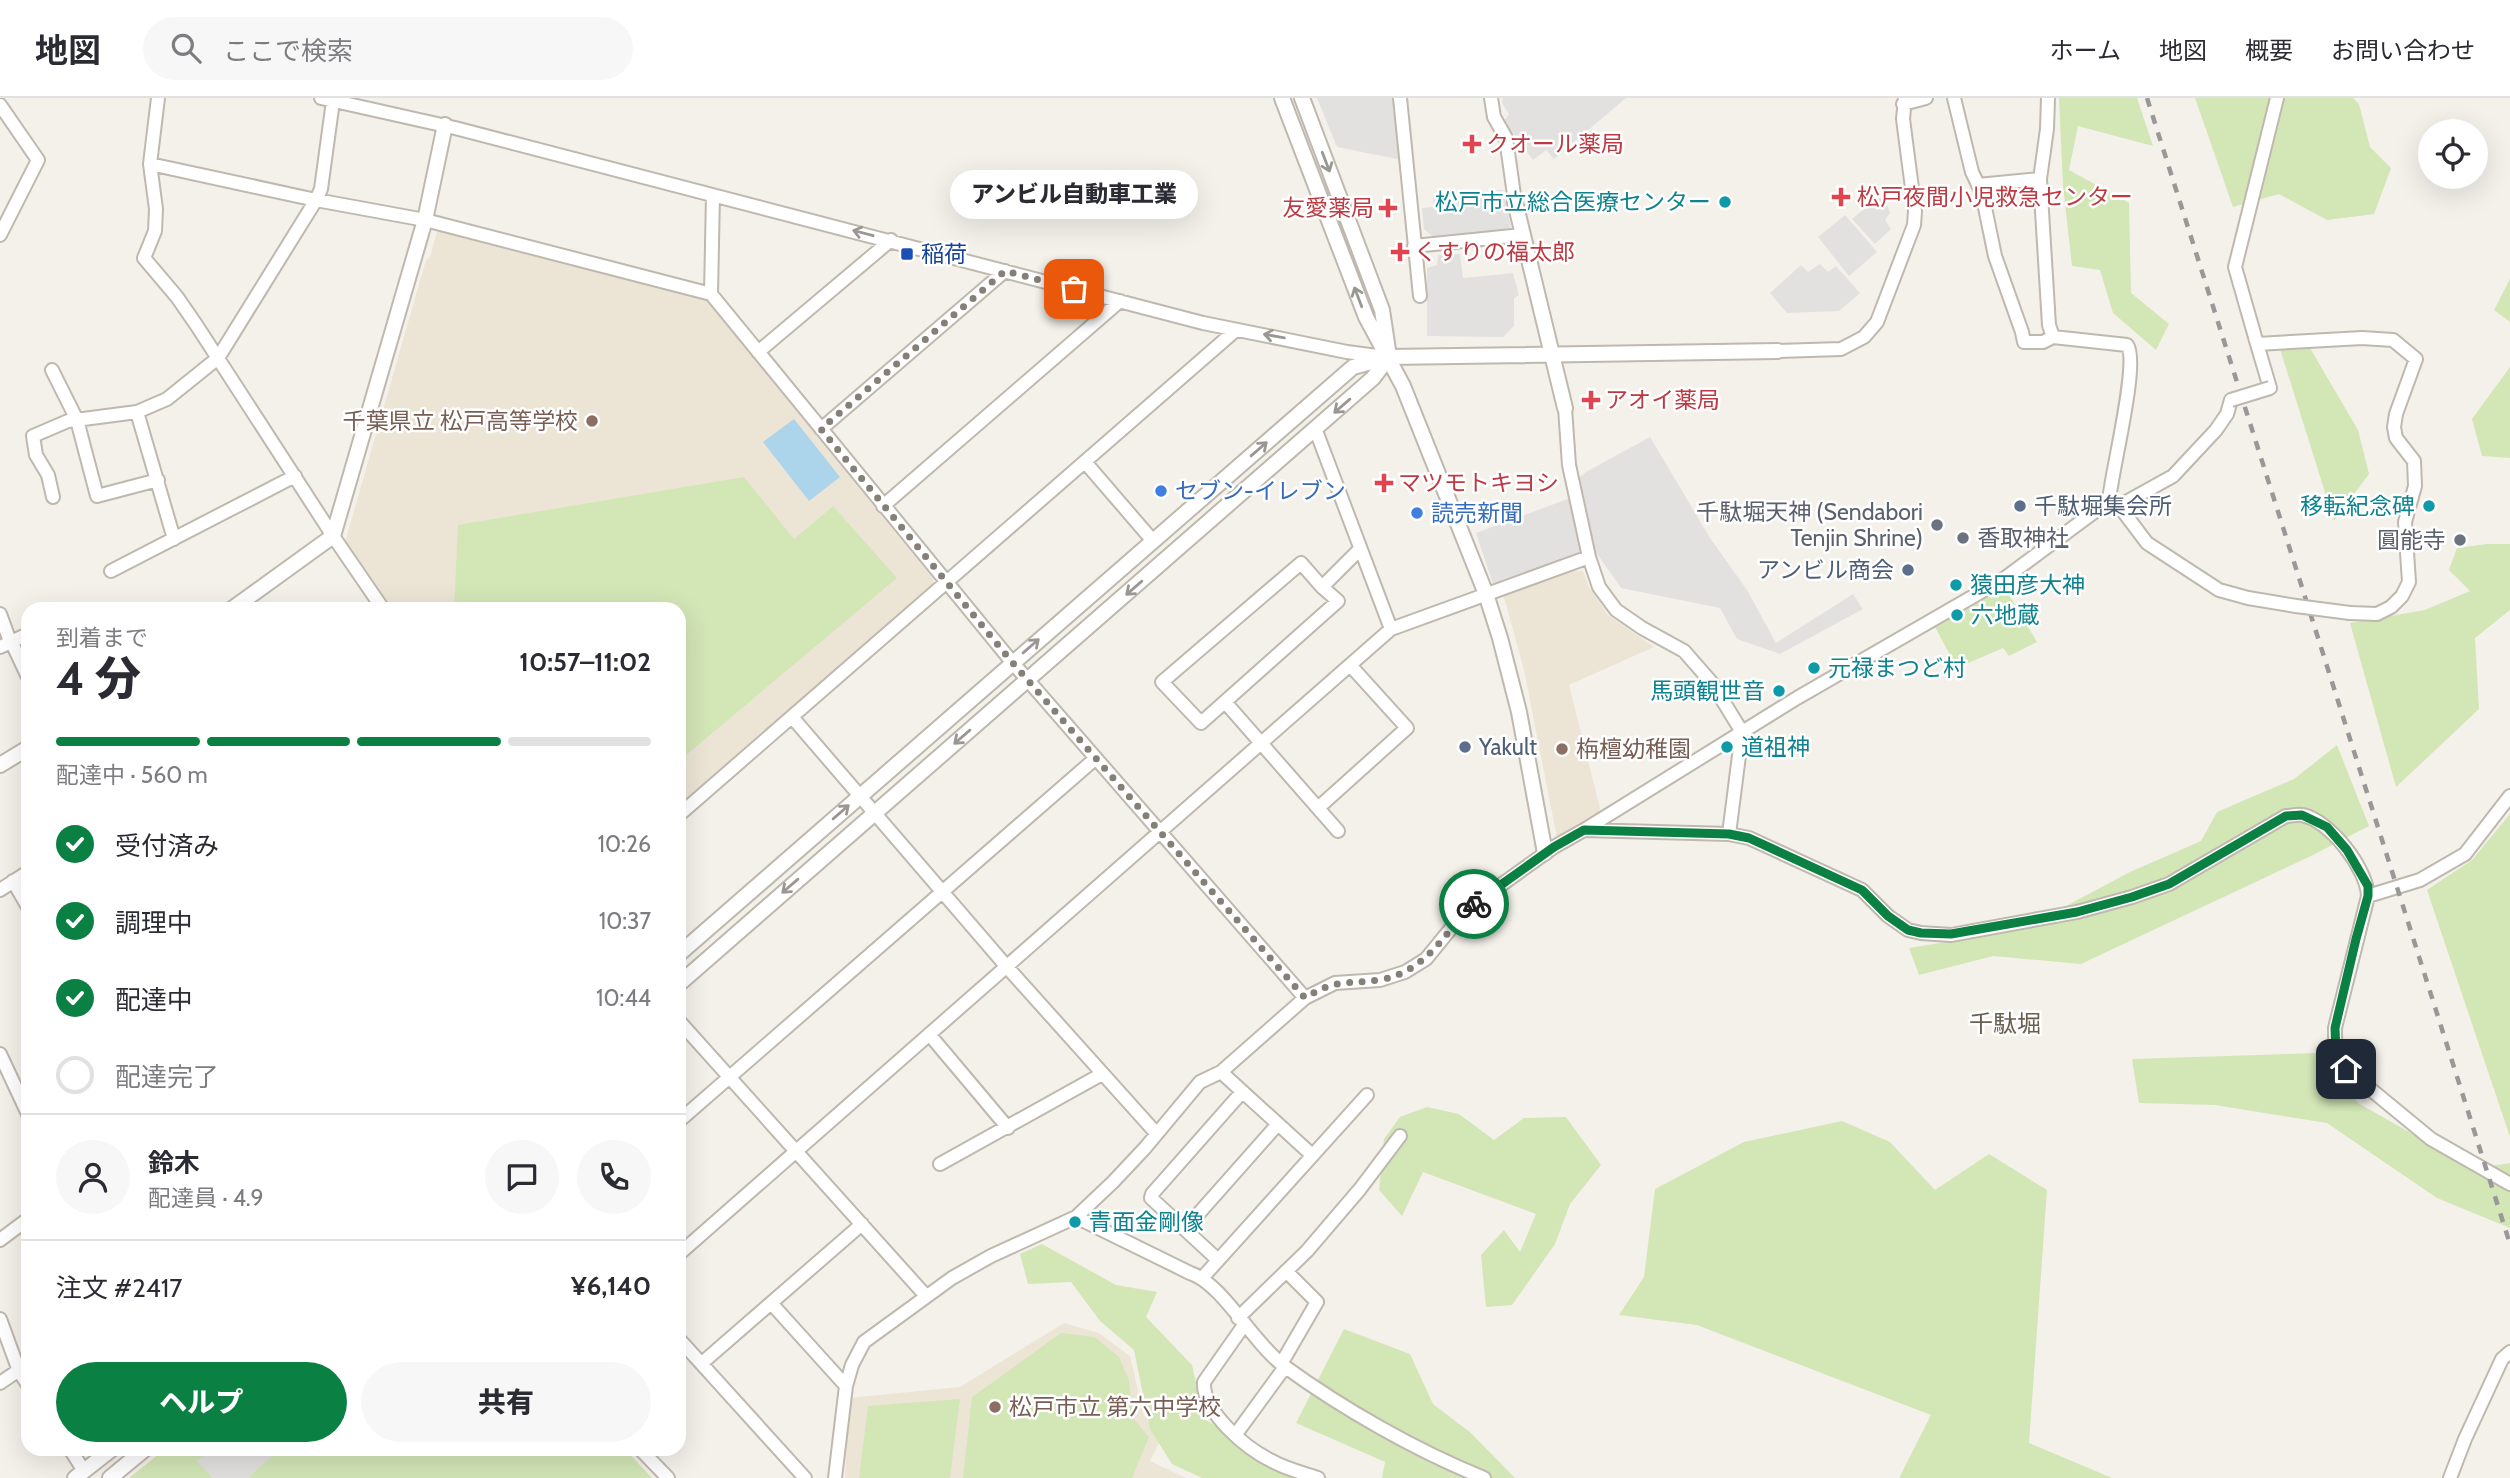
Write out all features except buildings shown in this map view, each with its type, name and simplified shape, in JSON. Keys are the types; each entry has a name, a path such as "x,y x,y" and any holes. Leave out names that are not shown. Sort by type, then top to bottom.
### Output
{"street":[{"path":"158,98 150,164 156,209 155,231 144,258 177,297 378,602"},
{"path":"1282,98 1366,317 1403,386 1486,594 1519,712 1545,853"},
{"path":"686,978 1373,378 1389,357 1382,310 1302,98"},
{"path":"1400,98 1420,296"},
{"path":"1491,98 1493,117 1506,138 1522,235 1565,408 1569,465 1589,558 1599,587 1616,610 1684,651 1712,683 1742,732 1729,834"},
{"path":"53,498 48,475 36,455 33,436 68,421 137,412 167,399 218,358 316,200 325,163 327,99 371,103 445,125 1236,330 1347,352 1389,357 1840,349 1864,337 1877,323 1914,225 1916,211 1903,119 1904,101 1926,98"},
{"path":"1954,98 1995,256 2024,342 2043,342 2053,337 2127,345 2130,349 2132,355 2125,412 2110,482 2114,503 2147,542 2219,590 2296,606 2377,614 2402,596 2409,582 2405,522 2415,486 2414,461 2396,438 2394,427 2416,359 2393,340 2362,338 2257,344"},
{"path":"2048,98 2040,179 2049,325 2053,337"},
{"path":"835,1478 846,1386 852,1364 864,1342 926,1296 991,1256 1076,1217 1113,1182 1200,1082 1222,1072 1305,998 1335,983 1381,980 1419,964 1466,910 1545,853 1877,651 2006,578 2114,503 2173,476 2216,430 2227,414 2231,400 2270,388 2235,267 2277,98"},
{"path":"2,104 38,160 2,226"},
{"path":"242,602 333,536 425,220 445,125"},
{"path":"150,164 316,200 425,220 711,294 1012,662 1305,998"},
{"path":"1978,185 2040,179"},
{"path":"711,294 713,195"},
{"path":"1415,246 1522,235"},
{"path":"758,352 891,240"},
{"path":"821,429 1005,271"},
{"path":"883,506 1120,301"},
{"path":"686,809 1236,330"},
{"path":"686,948 1353,367 1389,357"},
{"path":"52,370 77,420 97,496 158,480"},
{"path":"137,412 174,538"},
{"path":"1315,428 1391,629"},
{"path":"1084,462 1163,562"},
{"path":"111,571 295,476"},
{"path":"1322,587 1360,549"},
{"path":"686,1248 1391,629 1589,558"},
{"path":"1301,563 1322,587 1338,601 1201,723 1162,682 1301,563"},
{"path":"0,614 8,645 21,666"},
{"path":"1318,808 1407,728 1350,665"},
{"path":"1225,702 1338,831"},
{"path":"792,717 1007,967 1156,1133"},
{"path":"0,765 21,752"},
{"path":"686,1115 1096,758"},
{"path":"2368,896 2420,880 2465,854 2510,796"},
{"path":"1584,830 1729,834 1749,838 1862,890 1902,927 1921,933 1951,934 2077,912 2132,897 2169,884 2286,816 2302,815 2327,827 2347,850 2368,886 2368,896 2335,1028 2335,1047 2340,1062 2431,1139 2510,1184"},
{"path":"0,890 21,876"},
{"path":"13,881 21,895"},
{"path":"686,1029 926,1296"},
{"path":"929,1034 1008,1128"},
{"path":"0,1054 21,1099"},
{"path":"1222,1072 1312,1155"},
{"path":"940,1164 1102,1073"},
{"path":"1218,1260 1153,1202 1152,1194 1242,1092"},
{"path":"1203,1277 1367,1095"},
{"path":"1185,1229 1279,1124"},
{"path":"1318,1478 1270,1460 1245,1445 1212,1410 1203,1391 1204,1382 1241,1322 1307,1251 1400,1136"},
{"path":"1076,1217 1203,1277 1283,1366 1389,1433 1441,1461 1484,1478"},
{"path":"0,1240 21,1224"},
{"path":"702,1363 865,1225"},
{"path":"1236,1434 1283,1366 1317,1302 1286,1271"},
{"path":"771,1303 846,1386"},
{"path":"0,1319 21,1362"},
{"path":"686,1346 805,1478"},
{"path":"2450,1478 2502,1359 2510,1352"},
{"path":"0,1383 21,1370"},
{"path":"73,1456 80,1475 103,1456"},
{"path":"110,1478 137,1456"},
{"path":"647,1456 668,1478"}],"shaded area":[{"path":"1317,98 1393,98 1402,160 1337,147"},
{"path":"1503,98 1626,98 1554,159 1546,150 1533,160 1504,121 1509,114 1502,103"},
{"path":"1503,190 1511,227 1433,237 1424,229 1422,208 1434,207 1433,195"},
{"path":"1879,197 1888,207 1890,213 1885,220 1891,229 1875,244 1852,219"},
{"path":"1845,215 1877,252 1849,276 1818,237"},
{"name":"千葉県立 松戸高等学校","path":"437,231 705,299 933,579 933,585 686,800 686,602 385,602 345,542 426,260 430,257"},
{"path":"1460,254 1463,278 1513,273 1519,295 1514,298 1514,326 1503,337 1427,336 1427,268 1437,265 1438,255"},
{"path":"1820,264 1828,272 1836,266 1860,293 1839,311 1787,313 1770,293 1801,265 1808,272"},
{"path":"1650,437 1710,538 1747,590 1776,643 1853,594 1863,609 1780,654 1737,639 1720,608 1621,588 1595,551 1493,584 1476,533 1581,494 1578,479 1586,472"},
{"name":"栴檀幼稚園","path":"1569,571 1583,571 1589,587 1608,615 1654,647 1569,685 1601,812 1557,838 1524,670 1503,594"},
{"name":"松戸市立 第六中学校","path":"1064,1323 1099,1333 1130,1356 1144,1416 1164,1433 1150,1461 1186,1478 845,1478 849,1398 960,1387"},
{"path":"202,1456 272,1456 248,1478 213,1478 197,1461"}],"green space":[{"path":"2059,98 2137,98 2153,146 2078,126 2069,170 2129,203 2131,293 2169,324 2156,350 2113,313 2100,270 2072,266 2063,186"},
{"path":"2195,98 2353,98 2359,104 2370,147 2391,168 2374,214 2327,220 2279,194 2233,207"},
{"path":"2510,279 2510,322 2494,310"},
{"path":"2310,348 2358,430 2369,474 2334,521 2280,349"},
{"path":"2510,367 2510,458 2482,456 2472,419"},
{"path":"744,477 794,539 833,506 897,578 686,755 686,602 454,602 458,525"},
{"path":"2510,544 2510,610 2475,638 2479,709 2396,787 2350,623 2425,610 2470,591 2449,570 2457,548"},
{"path":"2005,588 2037,642 2009,656 2003,648 1957,668 1935,627"},
{"path":"2337,745 2369,826 2081,964 1993,956 1919,975 1909,948 2023,929 2130,872 2201,841 2217,812 2294,779"},
{"path":"2510,814 2510,1137 2427,890 2472,860"},
{"path":"2317,1053 2358,1103 2474,1169 2510,1163 2510,1228 2437,1198 2327,1123 2215,1105 2139,1103 2132,1059"},
{"path":"1427,1107 1459,1114 1494,1140 1524,1118 1566,1117 1601,1165 1570,1204 1555,1244 1512,1305 1486,1307 1481,1255 1504,1230 1520,1252 1536,1214 1423,1172 1402,1216 1379,1190 1384,1139 1400,1117"},
{"path":"1842,1121 1890,1142 1935,1190 1989,1154 2047,1190 2029,1443 2112,1478 1899,1478 1931,1415 1697,1325 1619,1315 1644,1277 1655,1189 1744,1142"},
{"path":"1042,1244 1116,1285 1157,1292 1146,1317 1192,1365 1204,1419 1310,1478 1202,1478 1172,1464 1150,1429 1134,1350 1100,1321 1071,1282 1028,1284 1020,1254"},
{"path":"1344,1329 1410,1354 1433,1404 1471,1433 1515,1478 1382,1478 1385,1462 1296,1423"},
{"path":"1061,1333 1095,1337 1119,1357 1129,1380 1133,1418 1149,1437 1132,1478 963,1478 972,1397"},
{"path":"960,1399 950,1478 859,1478 868,1406"},
{"path":"156,1456 632,1456 652,1478 129,1478"}],"water":[{"path":"794,419 840,477 809,501 763,442"}],"railway":[{"path":"2147,98 2510,1244"}],"way so far":[{"path":"1074,289 1005,271 821,429 1012,662 1305,998 1335,983 1381,980 1405,972 1426,959 1474,904"}],"place":[{"name":"クオール薬局","path":"1472,144"},
{"name":"松戸夜間小児救急センター","path":"1841,197"},
{"name":"松戸市立総合医療センター","path":"1725,202"},
{"name":"友愛薬局","path":"1388,208"},
{"name":"くすりの福太郎","path":"1400,252"},
{"name":"稲荷","path":"907,254"},
{"name":"アンビル自動車工業","path":"1074,289"},
{"name":"アオイ薬局","path":"1591,400"},
{"name":"千葉県立 松戸高等学校","path":"592,421"},
{"name":"マツモトキヨシ","path":"1384,483"},
{"name":"セブン-イレブン","path":"1161,491"},
{"name":"千駄堀集会所","path":"2020,506"},
{"name":"移転紀念碑","path":"2429,506"},
{"name":"読売新聞","path":"1417,513"},
{"name":"千駄堀天神 (Sendabori Tenjin Shrine)","path":"1937,525"},
{"name":"香取神社","path":"1963,538"},
{"name":"圓能寺","path":"2460,540"},
{"name":"アンビル商会","path":"1908,570"},
{"name":"猿田彦大神","path":"1956,585"},
{"name":"六地蔵","path":"1957,615"},
{"name":"元禄まつど村","path":"1814,668"},
{"name":"馬頭観世音","path":"1779,691"},
{"name":"Yakult","path":"1465,747"},
{"name":"道祖神","path":"1727,747"},
{"name":"栴檀幼稚園","path":"1562,749"},
{"name":"青面金剛像","path":"1075,1222"},
{"name":"松戸市立 第六中学校","path":"995,1407"}],"district":[{"name":"千駄堀","path":"2005,1023"}],"route":[{"path":"1474,904 1554,847 1584,830 1729,834 1749,838 1862,890 1888,916 1908,930 1951,934 2077,912 2132,897 2169,884 2286,816 2302,815 2327,827 2347,850 2368,886 2364,914 2335,1028 2336,1054 2346,1069"}]}
